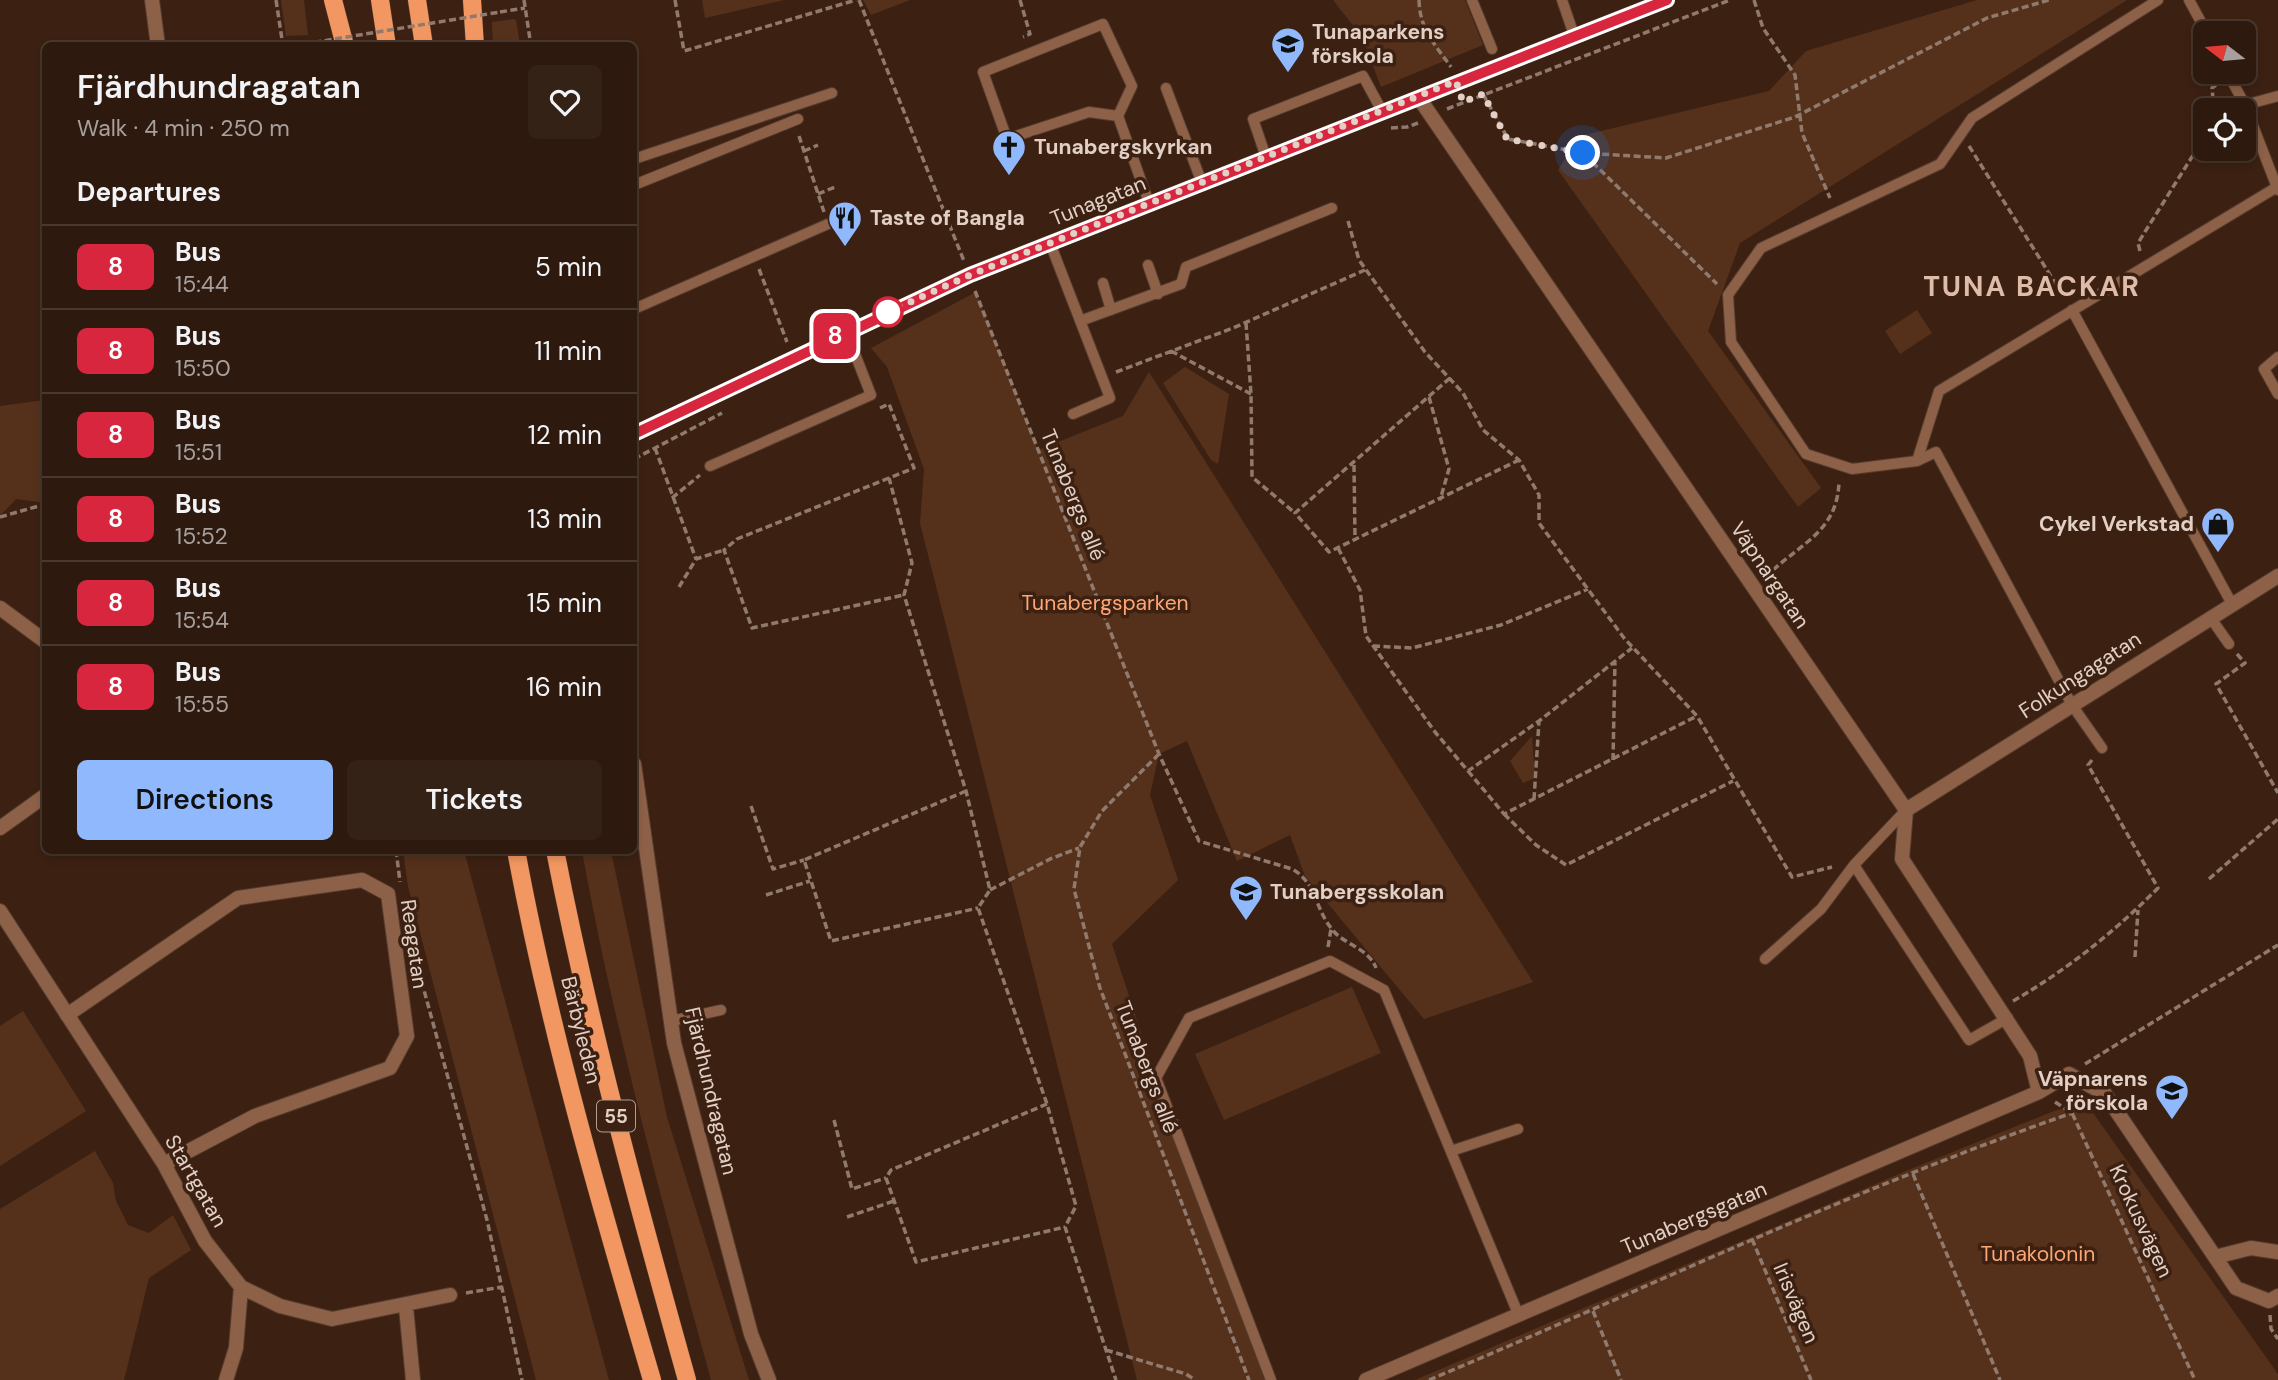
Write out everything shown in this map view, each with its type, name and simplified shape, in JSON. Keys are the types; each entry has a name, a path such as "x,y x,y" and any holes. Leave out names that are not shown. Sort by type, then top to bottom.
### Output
{"main road":[{"path":"333,0 344,42"},
{"path":"380,0 386,42"},
{"path":"416,0 423,42"},
{"path":"472,0 475,42"},
{"name":"Bärbyleden","path":"517,854 527,907 601,1205 652,1380"},
{"name":"Bärbyleden","path":"556,854 569,922 634,1192 687,1380"}],"street":[{"path":"152,0 157,42"},
{"name":"Tunagatan","path":"637,433 846,331 970,275 1667,0"},
{"name":"Väpnargatan","path":"1419,98 1906,810"},
{"name":"Folkungagatan","path":"1906,810 2278,576"},
{"path":"0,608 42,639"},
{"name":"Fjärdhundragatan","path":"637,785 674,1043 751,1334 769,1380"},
{"path":"0,828 42,798"},
{"path":"1906,810 1902,859 2030,1056 2039,1092"},
{"name":"Reagatan","path":"67,1015 238,898 362,880 388,894 407,1036 390,1068 255,1116 164,1164"},
{"name":"Startgatan","path":"0,911 164,1164 205,1241 241,1287 280,1306 332,1320 406,1307 450,1295"},
{"path":"2068,1074 2105,1094 2236,1288 2274,1299"},
{"name":"Tunabergsgatan","path":"1366,1380 2039,1092 2068,1074"},
{"path":"2215,1257 2251,1248 2278,1252"},
{"path":"226,1380 236,1348 241,1287"},
{"path":"406,1307 413,1380"}],"lane":[{"path":"1472,0 1492,49"},
{"path":"1562,0 1574,35"},
{"path":"2102,748 2072,705 1936,452 1917,461 1852,469 1806,454 1731,342 1728,295 1761,248 1940,164 1972,118 2158,0"},
{"path":"2189,0 2200,21"},
{"path":"1118,116 1089,112 1007,139 983,72 1103,23 1132,86 1118,116 1149,204"},
{"path":"1266,157 1253,119 1363,76 1382,111"},
{"path":"1166,88 1202,183"},
{"path":"637,158 832,93"},
{"path":"2256,102 2278,96"},
{"path":"637,184 796,120"},
{"path":"1917,461 1939,391 2277,188 2256,134"},
{"path":"1080,321 1181,284 1186,267 1332,208"},
{"path":"637,308 828,224"},
{"path":"1050,243 1110,398 1073,414"},
{"path":"1148,265 1158,294"},
{"path":"1103,283 1111,310"},
{"path":"2072,310 2232,604"},
{"path":"710,466 871,395 846,331"},
{"path":"2278,356 2264,369 2278,394"},
{"path":"2210,617 2229,644"},
{"path":"1765,959 1821,909 1854,865 1906,810"},
{"path":"1854,865 1969,1040 2004,1013"},
{"path":"1271,1380 1156,1078 1189,1018 1330,961 1384,990 1519,1316"},
{"path":"671,1021 721,1010"},
{"path":"1451,1151 1518,1129"}],"path":[{"path":"276,0 282,42"},
{"path":"524,0 530,42"},
{"path":"675,0 684,51 858,0"},
{"name":"Tunabergs allé","path":"858,0 1159,754 1102,811 1080,847 1074,889 1100,988 1249,1380"},
{"path":"1020,0 1030,34 1020,39"},
{"path":"1419,0 1420,20 1430,43 1450,65 1463,102 1730,0"},
{"path":"1754,0 1763,28 1795,75 1802,133 1819,178 1838,212"},
{"path":"1483,94 1507,139 1583,153 1666,158 1798,115 1987,18 2049,0"},
{"path":"316,42 525,8"},
{"path":"796,120 828,224"},
{"path":"1962,134 2072,310"},
{"path":"804,151 818,145"},
{"path":"1583,153 1728,295"},
{"path":"2144,267 2138,243 2193,155"},
{"path":"818,194 835,187"},
{"path":"1348,221 1359,260 1425,352 1463,393 1483,430 1518,460 1539,495 1539,523 1632,648 1697,716 1792,877 1854,865"},
{"path":"755,256 787,342"},
{"path":"1097,365 1109,374 1246,323 1366,270"},
{"path":"1246,323 1251,394 1252,477 1295,513 1329,552 1518,460"},
{"path":"1171,351 1251,394"},
{"path":"1295,513 1450,378"},
{"path":"679,587 696,559 724,550 737,539 914,468 889,404 876,410 871,395"},
{"path":"1429,397 1449,469 1440,500"},
{"path":"655,448 696,559"},
{"path":"1354,463 1355,539"},
{"path":"1773,569 1819,535 1839,493 1840,465"},
{"path":"672,498 710,466"},
{"path":"889,478 912,563 904,595 966,790 990,890"},
{"path":"0,517 42,504"},
{"path":"1338,548 1360,590 1366,636 1373,646 1435,732 1504,814 1535,845 1566,865 1734,781"},
{"path":"724,550 752,628 904,595"},
{"path":"1373,646 1412,648 1501,625 1588,589"},
{"path":"2229,644 2245,663 2216,684 2278,793"},
{"path":"1468,771 1539,721 1632,648"},
{"path":"1614,760 1615,661"},
{"path":"1504,814 1697,716"},
{"path":"1534,799 1539,721"},
{"path":"2004,1013 2122,925 2158,888 2088,765 2102,748"},
{"path":"1159,754 1199,841 1292,869 1305,876 1331,929 1372,957 1384,990"},
{"path":"751,806 773,869 804,860 966,790"},
{"path":"2208,879 2278,819"},
{"path":"804,860 831,941 978,908 990,890 1050,859 1080,847"},
{"path":"397,854 401,887"},
{"path":"766,895 810,881"},
{"path":"978,908 1046,1104 1076,1206 1065,1227 1116,1380"},
{"path":"2135,957 2138,908"},
{"path":"2068,1074 2278,945"},
{"path":"413,950 487,1220 522,1380"},
{"path":"2039,1092 2072,1113"},
{"path":"834,1120 852,1189 886,1178 891,1171 1046,1104"},
{"path":"1429,1380 1752,1239 1986,1143 2072,1113"},
{"name":"Krokusvägen","path":"2072,1113 2195,1380"},
{"path":"1913,1174 2000,1380"},
{"path":"886,1178 916,1262 1065,1227"},
{"path":"847,1217 894,1201"},
{"name":"Irisvägen","path":"1752,1239 1811,1380"},
{"path":"450,1295 502,1287"},
{"path":"2274,1299 2271,1329 2278,1339"},
{"path":"1592,1311 1621,1380"},
{"path":"1106,1350 1186,1374 1195,1380"}],"green space":[{"path":"281,0 304,0 308,35 286,36"},
{"path":"702,0 784,0 705,18"},
{"path":"863,0 910,0 871,15"},
{"path":"1333,0 1465,0 1483,45 1381,87 1362,37"},
{"path":"1977,0 2127,0 1740,243 1708,331 1821,488 1798,507 1558,170 1580,136 1769,91 1806,51"},
{"path":"516,20 520,42 493,42 492,22"},
{"name":"Tunabergsparken","path":"976,292 1038,450 1123,416 1149,372 1533,982 1424,1019 1305,876 1290,835 1237,861 1187,741 1159,754 1150,795 1178,880 1112,944 1156,1078 1271,1380 1137,1380 920,523 924,469 887,367 871,348"},
{"path":"1917,310 1932,333 1900,354 1885,331"},
{"path":"1185,367 1229,394 1218,464 1211,460 1163,383"},
{"path":"42,400 42,503 16,499 0,516 0,406"},
{"path":"1532,736 1535,778 1523,783 1510,761"},
{"path":"403,854 465,854 609,1380 536,1380 408,886"},
{"path":"583,854 612,854 667,1117 749,1380 711,1380 624,1050"},
{"path":"1352,987 1381,1053 1224,1120 1195,1054"},
{"path":"23,1011 86,1111 0,1166 0,1026"},
{"name":"Tunakolonin","path":"2086,1103 2278,1374 2278,1380 1415,1380 1906,1171 2054,1111"},
{"path":"95,1151 113,1183 116,1201 128,1225 149,1233 173,1215 191,1250 149,1278 124,1380 0,1380 0,1209"}],"bus line":[{"name":"8","path":"637,433 846,331 970,275 1667,0"}],"place":[{"name":"Tunaparkens förskola","path":"1288,74"},
{"name":"Tunabergskyrkan","path":"1009,177"},
{"name":"Taste of Bangla","path":"845,248"},
{"name":"Cykel Verkstad","path":"2218,554"},
{"name":"Tunabergsskolan","path":"1246,922"},
{"name":"Väpnarens förskola","path":"2172,1121"}],"district":[{"name":"TUNA BACKAR","path":"2032,286"}],"route":[{"path":"888,312 970,275 1456,81 1463,102 1483,94 1507,139 1583,153"}]}
